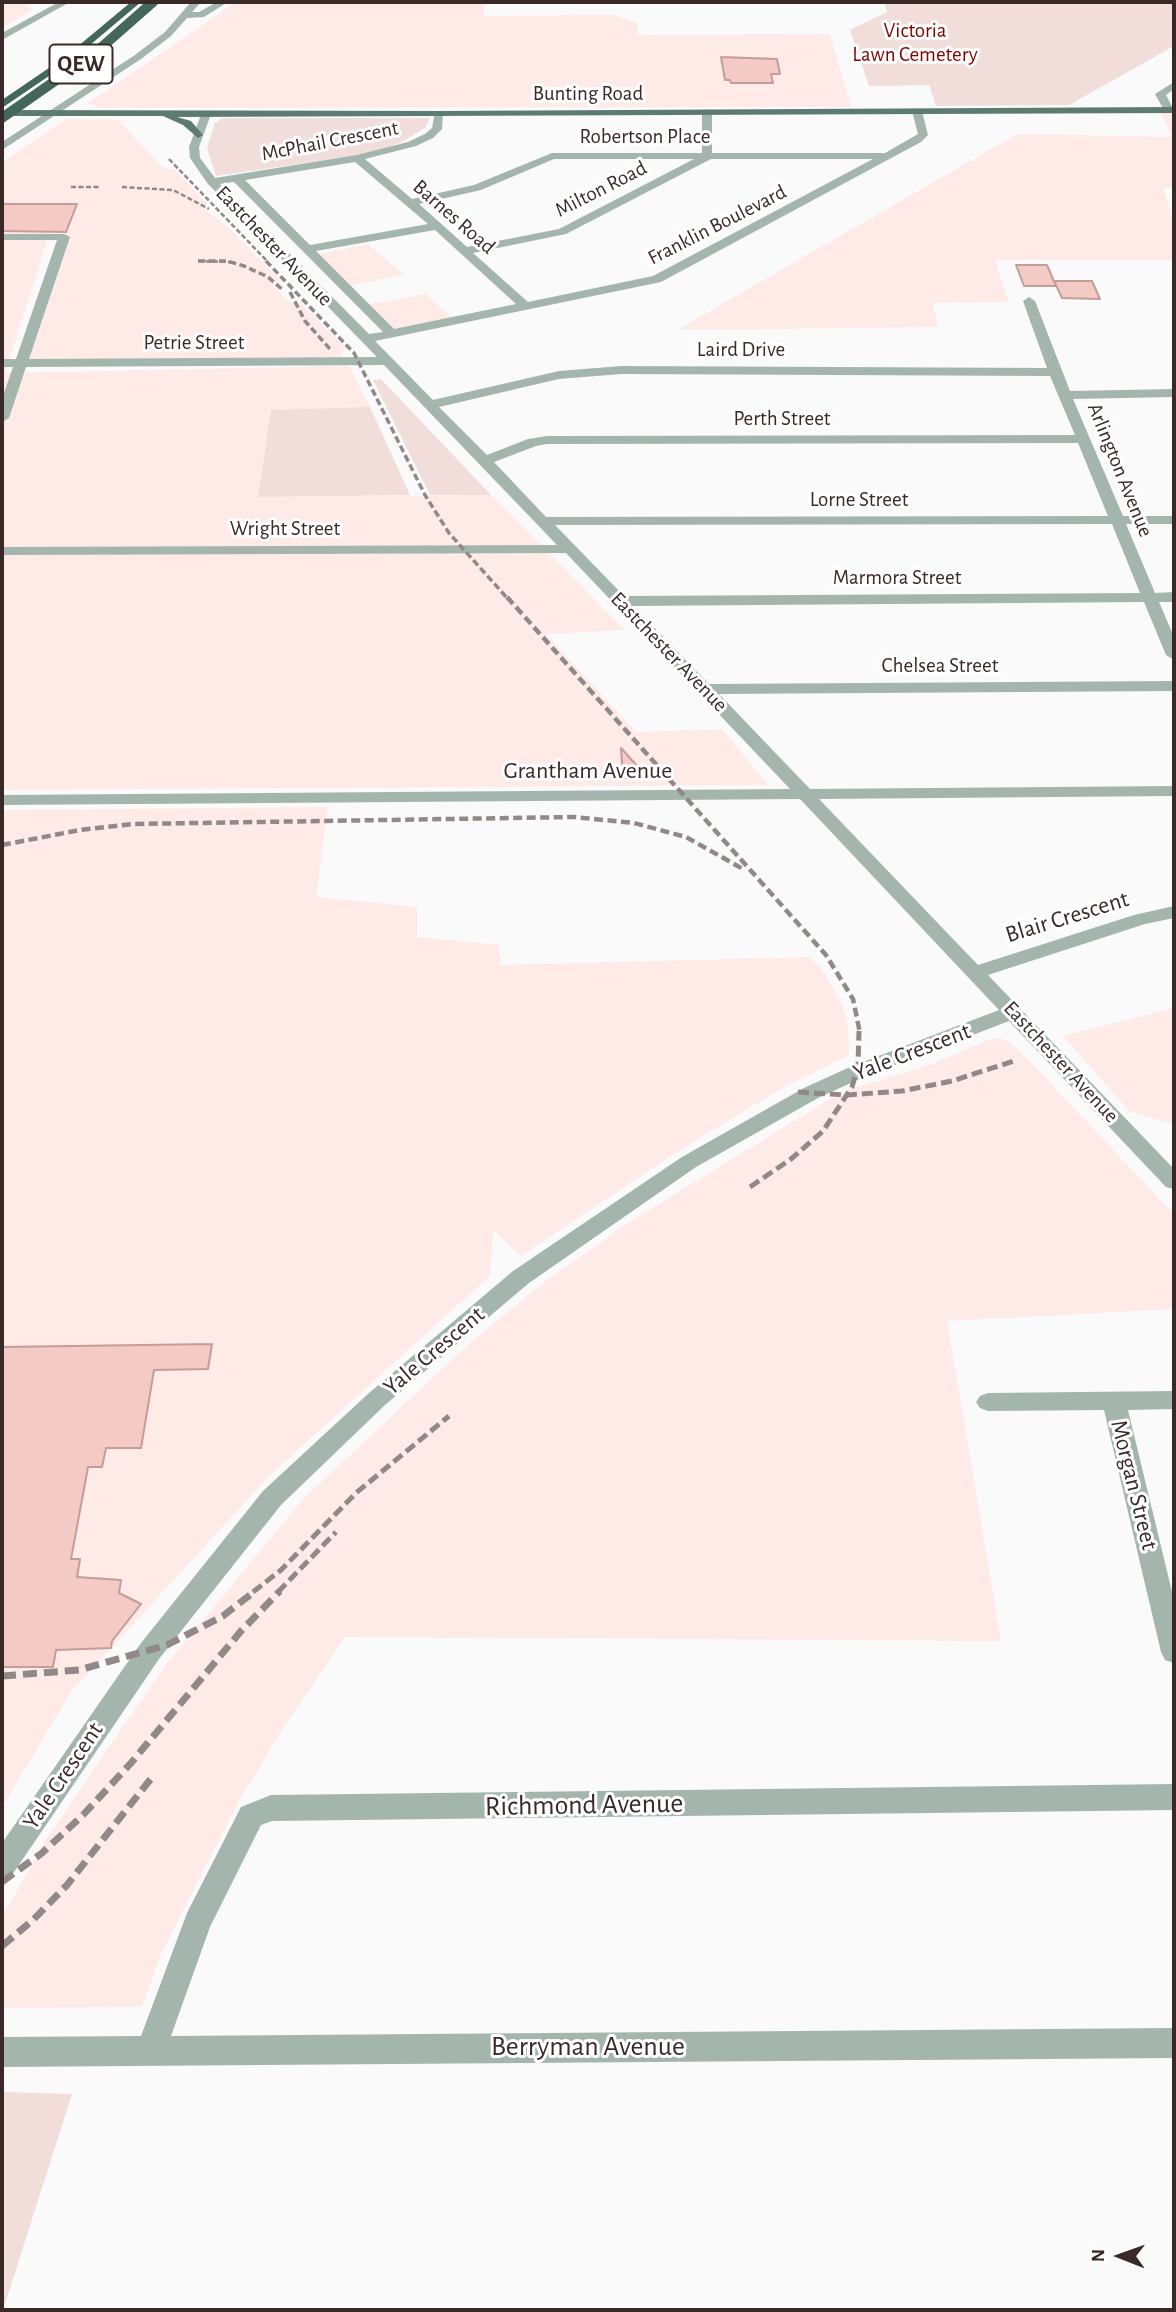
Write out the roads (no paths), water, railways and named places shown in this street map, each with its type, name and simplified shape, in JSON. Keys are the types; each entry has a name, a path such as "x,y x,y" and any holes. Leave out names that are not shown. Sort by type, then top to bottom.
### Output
{"highway":[{"name":"QEW","path":"2,105 68,59 136,2"},
{"name":"QEW","path":"2,115 95,53 153,2"}],"main road":[{"name":"Bunting Road","path":"2,115 56,112 439,114 1171,110"},
{"path":"124,113 183,120 195,129 198,135"}],"street":[{"path":"39,2 47,9"},
{"path":"2,37 47,9 65,2"},
{"path":"2,147 138,57 196,2"},
{"path":"185,15 201,15 223,2"},
{"path":"1171,110 1160,94 1174,85"},
{"name":"Franklin Boulevard","path":"365,339 657,279 923,135 917,111"},
{"path":"706,113 707,157"},
{"name":"Eastchester Avenue","path":"206,114 194,146 195,158 212,183 705,688 1174,1181"},
{"name":"McPhail Crescent","path":"212,183 357,158 412,144 437,129 439,114"},
{"name":"Robertson Place","path":"410,203 477,188 552,156 887,156"},
{"name":"Milton Road","path":"464,251 562,232 707,157"},
{"name":"Barnes Road","path":"357,158 525,306"},
{"name":"Eastchester Avenue","path":"237,178 391,333"},
{"path":"286,256 437,226"},
{"path":"2,237 64,237 18,363 2,418"},
{"name":"Arlington Avenue","path":"1029,301 1055,372 1174,655"},
{"name":"Petrie Street","path":"2,363 386,361"},
{"name":"Laird Drive","path":"430,405 559,375 621,370 1055,372"},
{"path":"1066,395 1174,393"},
{"name":"Perth Street","path":"485,461 533,442 547,440 1083,439"},
{"name":"Lorne Street","path":"543,522 1174,520"},
{"name":"Wright Street","path":"2,551 568,549"},
{"name":"Marmora Street","path":"620,601 1174,597"},
{"name":"Chelsea Street","path":"705,688 1174,685"},
{"name":"Grantham Avenue","path":"2,800 1174,790"},
{"name":"Blair Crescent","path":"976,972 1141,919 1174,912"},
{"name":"Yale Crescent","path":"2,1866 143,1662 217,1563 272,1498 377,1399 490,1303 521,1277 678,1170 764,1119 857,1072 1013,1012"},
{"path":"988,1402 1174,1400"},
{"name":"Morgan Street","path":"1114,1401 1174,1651"},
{"name":"Richmond Avenue","path":"151,2050 197,1923 251,1816 271,1808 1174,1797"},
{"name":"Berryman Avenue","path":"2,2052 1174,2043"}],"railway":[{"path":"169,159 268,262"},
{"path":"71,187 99,187"},
{"path":"122,187 173,190 209,209"},
{"path":"198,261 227,261 230,262 198,261"},
{"path":"266,261 354,353 425,495 449,533 508,599"},
{"path":"230,262 268,277 284,291"},
{"path":"290,292 305,321 330,349"},
{"path":"507,597 826,955 853,999 860,1033"},
{"path":"2,845 80,830 132,824 574,817 634,823 686,837 743,869"},
{"path":"847,1095 852,1087 858,1065 859,1031"},
{"path":"847,1095 902,1091 952,1081 1014,1061"},
{"path":"798,1092 847,1095"},
{"path":"750,1187 791,1159 823,1131 847,1095"},
{"path":"253,1592 281,1570 356,1493 449,1416"},
{"path":"278,1592 336,1532"},
{"path":"2,1676 79,1670 167,1645 223,1616 255,1591"},
{"path":"2,1882 42,1853 83,1815 131,1763 241,1631 280,1591"},
{"path":"2,1946 33,1920 67,1885 153,1776"}],"park label":[{"name":"Victoria Lawn Cemetery","path":"915,43"}]}
